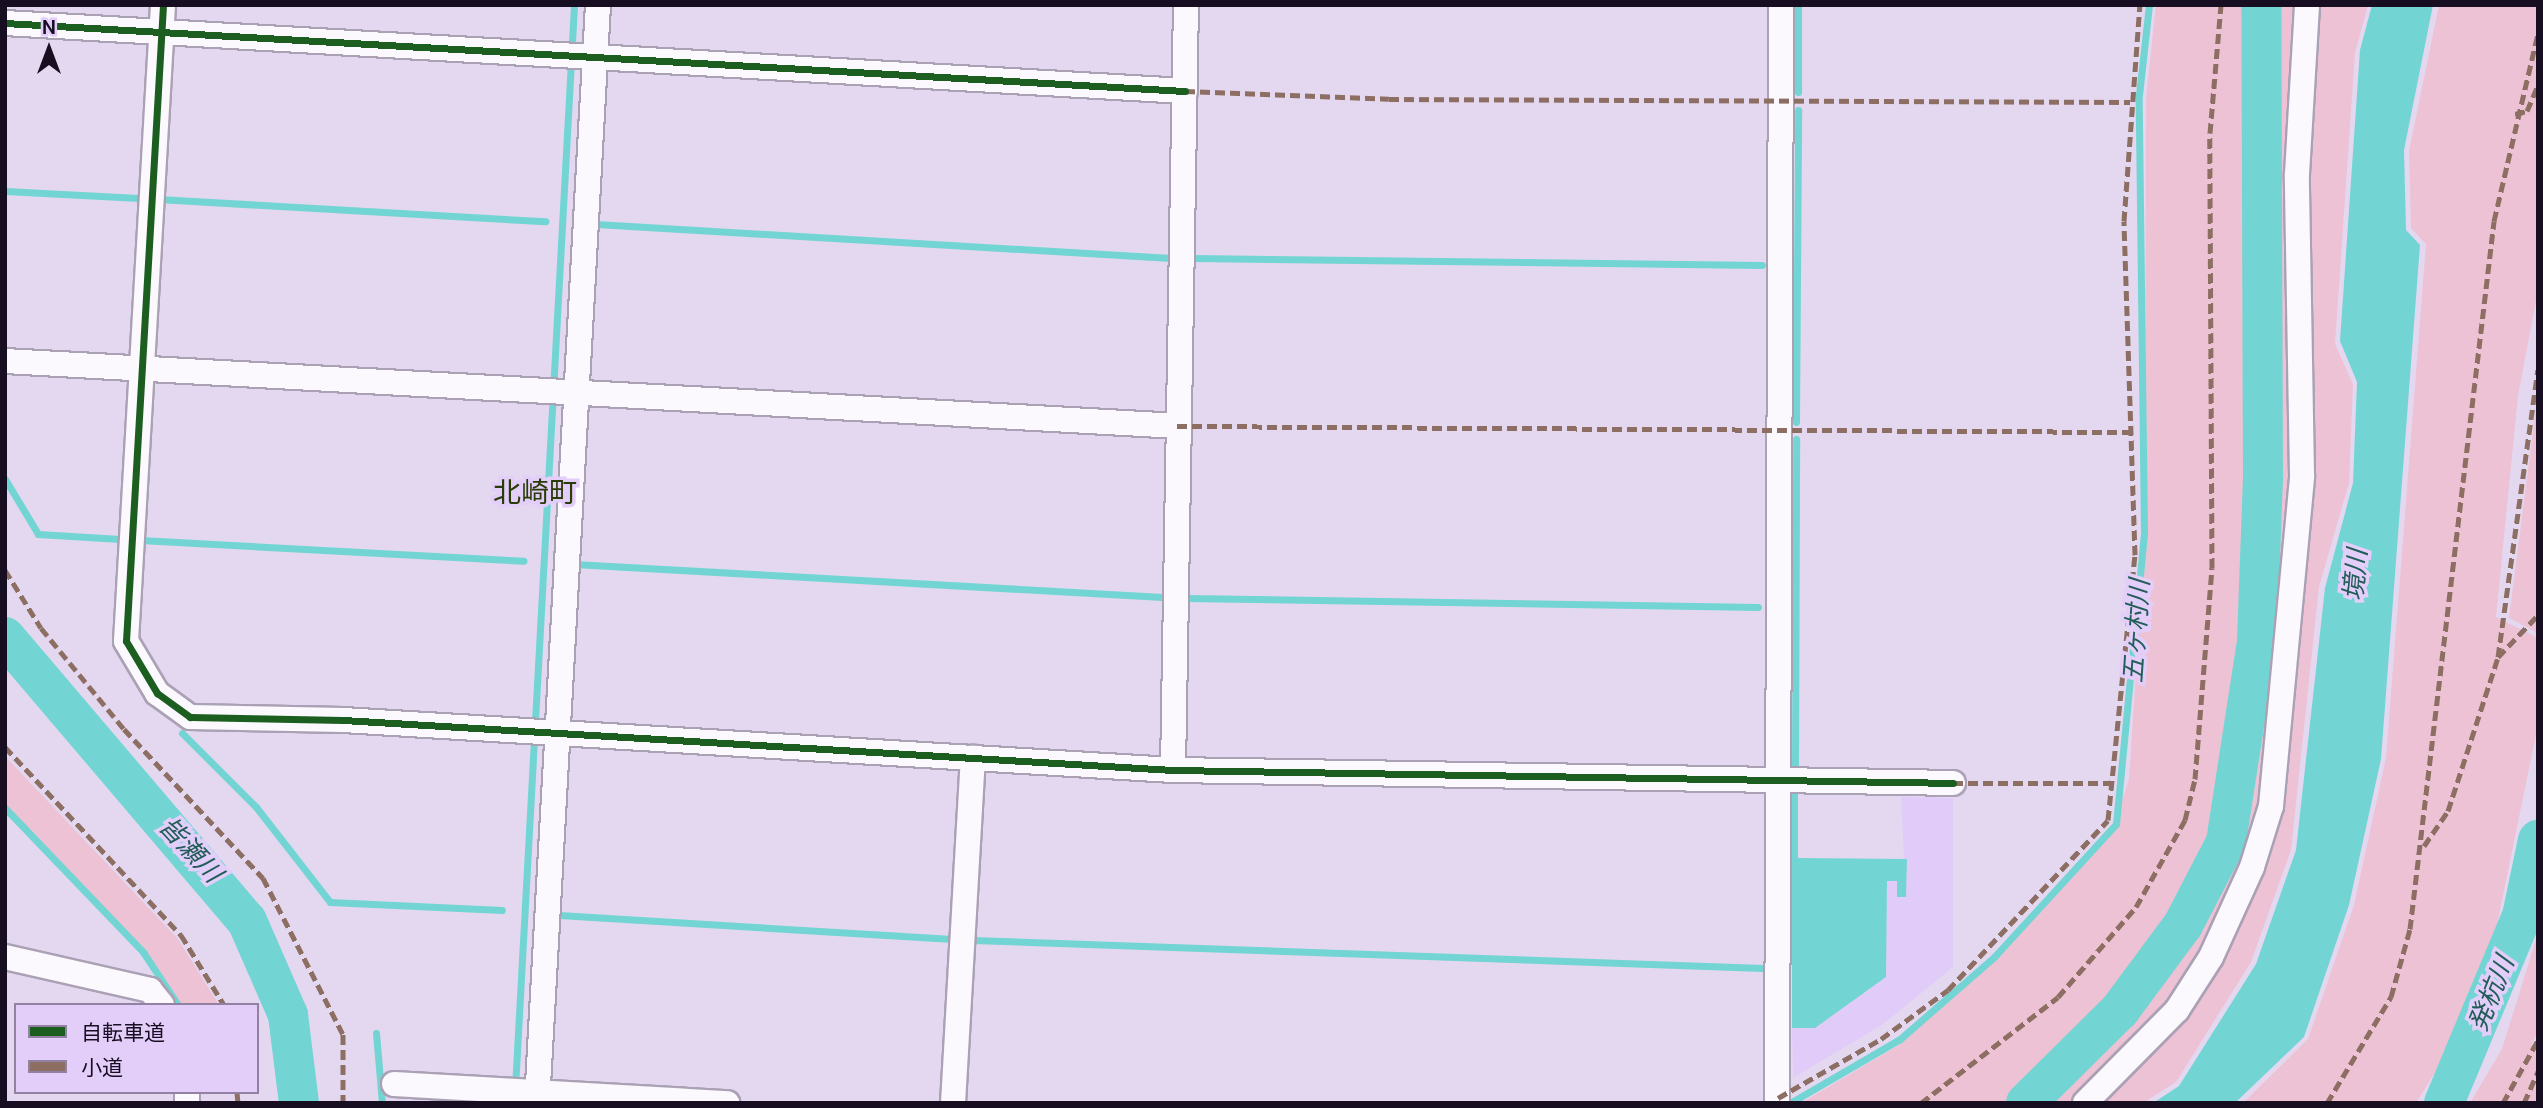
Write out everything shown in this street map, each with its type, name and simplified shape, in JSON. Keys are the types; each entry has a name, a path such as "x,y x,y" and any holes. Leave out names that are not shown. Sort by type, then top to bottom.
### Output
{"street":[{"path":"163,5 139,369 126,640 132,660 172,708 190,717 519,729 1174,770 1778,783 1953,783"},
{"path":"533,1096 571,393 579,56 598,5"},
{"path":"1174,770 1177,426 1186,5"},
{"path":"1777,1103 1781,5"},
{"path":"2085,1103 2169,1019 2211,957 2252,867 2271,806 2302,475 2297,174 2306,5"},
{"path":"5,23 1185,91"},
{"path":"5,361 1177,426"},
{"path":"953,1103 973,758"},
{"path":"5,957 150,989 160,1003"},
{"path":"394,1084 499,1090 533,1096 727,1103"}],"shaded area":[{"path":"2156,5 2368,5 2355,53 2335,344 2353,384 2349,483 2319,587 2291,850 2251,962 2176,1082 2143,1103 1801,1103 1899,1045 1997,958 2115,822 2129,779 2145,536 2146,98"},
{"path":"2439,5 2538,5 2538,290 2518,396 2496,617 2538,638 2538,725 2493,944 2450,1048 2416,1103 2243,1103 2308,1039 2354,905 2386,758 2426,244 2411,228 2409,151"},
{"path":"2538,392 2538,633 2509,618"},
{"path":"5,756 178,939 218,1003 180,1003 144,951 5,805"},
{"path":"1901,797 1953,798 1953,967 1882,1025 1793,1078 1792,1028 1815,1028 1886,977 1887,881 1897,881 1906,897"},
{"path":"2538,933 2538,1031 2531,1045 2538,1047 2538,1103 2470,1103 2502,1049"}],"water":[{"name":"境川","path":"2372,5 2433,5 2404,150 2406,230 2420,245 2381,759 2349,905 2304,1037 2235,1103 2153,1103 2179,1086 2256,964 2296,850 2325,588 2353,483 2357,382 2340,341 2360,50"},
{"path":"1792,793 1798,793 1798,858 1907,859 1906,897 1897,897 1897,881 1887,881 1886,977 1815,1028 1792,1028"}],"waterway":[{"path":"515,1088 574,5"},
{"path":"1798,5 1798,92"},
{"name":"五ヶ村川","path":"1790,1103 1900,1039 1994,957 2116,824 2144,534 2139,95 2149,5"},
{"path":"2026,1103 2120,1010 2183,925 2226,842 2257,641 2263,480 2261,5"},
{"path":"1796,422 1798,110"},
{"path":"5,191 139,198"},
{"path":"158,199 545,221"},
{"path":"596,224 1171,258"},
{"path":"1191,258 1762,265"},
{"path":"1795,775 1796,439"},
{"path":"5,479 38,534 120,539"},
{"path":"140,540 523,561"},
{"path":"574,564 1162,597"},
{"path":"1185,598 1758,607"},
{"name":"皆瀬川","path":"5,637 247,921 288,1015 299,1103"},
{"path":"182,733 256,807 330,902 502,910"},
{"path":"5,808 143,952 177,1003"},
{"name":"発杭川","path":"2444,1103 2522,916 2538,840"},
{"path":"559,915 952,939"},
{"path":"972,940 1763,968"},
{"path":"376,1033 382,1103"}],"marked path":[{"path":"1778,1098 1881,1039 1948,990 2108,820 2135,555 2124,221 2140,5"},
{"path":"1921,1103 2058,997 2136,907 2185,820 2195,779 2212,568 2210,133 2221,5"},
{"path":"2327,1103 2391,997 2410,929 2494,221 2538,33"},
{"path":"2515,114 2527,111 2538,85"},
{"path":"1185,91 1389,99 2130,102"},
{"path":"2424,846 2448,811 2498,657 2538,370"},
{"path":"1177,426 2135,432"},
{"path":"5,570 41,628 124,729 263,878 343,1034 343,1103"},
{"path":"2498,657 2538,615"},
{"path":"5,747 181,935 223,1003"},
{"path":"1953,783 2115,783"},
{"path":"2503,1103 2538,1040"},
{"path":"2524,1103 2538,1071"},
{"path":"237,1094 238,1103"}],"cycle path":[{"path":"163,5 126,641 157,693 190,717 343,720 1173,770 1953,783"},
{"path":"5,23 1185,91"}],"district":[{"name":"北崎町","path":"535,493"}]}
